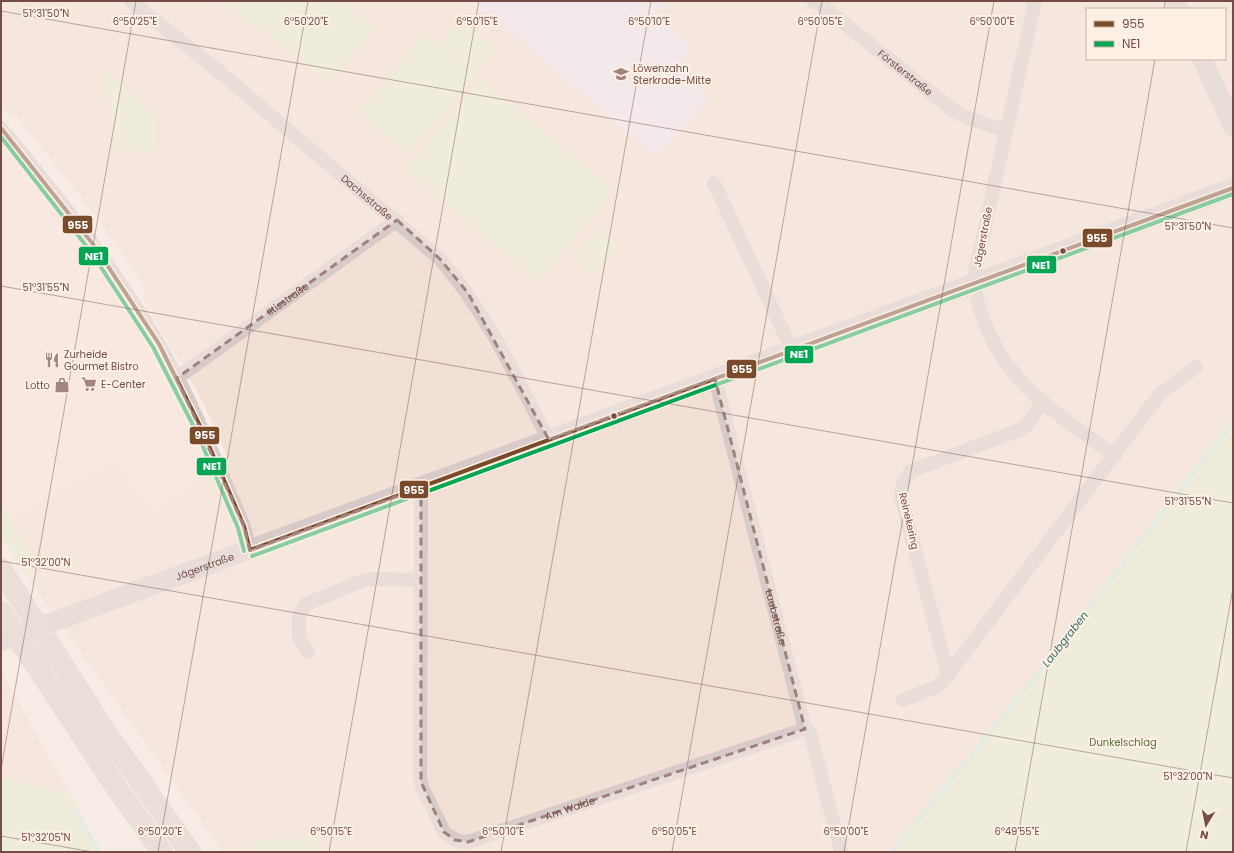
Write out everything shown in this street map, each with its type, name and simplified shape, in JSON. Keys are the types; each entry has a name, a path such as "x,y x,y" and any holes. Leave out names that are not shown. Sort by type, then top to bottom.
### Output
{"highway":[{"path":"1,569 103,728 190,852"},
{"path":"2,614 116,787 162,852"},
{"path":"116,787 128,826 143,852"},
{"path":"158,808 204,852"}],"street":[{"name":"Dachsstraße","path":"131,1 196,52 397,220 440,259 468,293 495,337 549,440"},
{"name":"Försterstraße","path":"813,1 821,5 954,111 1005,131"},
{"name":"Jägerstraße","path":"1,641 974,284 1005,131 1035,1"},
{"path":"1202,60 1233,126"},
{"path":"1,128 104,258 141,314 177,378 244,526 250,550"},
{"path":"714,183 792,350"},
{"path":"1115,456 1043,402 1022,384 999,353 975,298 974,284 1233,188"},
{"name":"Iltisstraße","path":"177,378 397,220"},
{"path":"903,700 938,686 948,675 1160,395 1196,367"},
{"name":"Laubstraße","path":"715,379 805,729 810,732 841,852"},
{"name":"Reinekering","path":"948,675 901,497 903,482 911,471 1022,429 1026,426 1043,402"},
{"name":"Am Walde","path":"417,489 421,500 421,782 444,832 455,840 468,842 805,729"},
{"path":"308,652 299,637 299,616 306,604 367,579 420,580"}],"highlighted area":[{"path":"397,220 440,259 468,293 549,440 715,379 805,729 468,842 455,840 444,832 421,782 421,500 417,489 250,550 244,526 177,378"}],"shaded area":[{"path":"1,1 1233,1 1233,416 1038,671 889,852 223,852 39,594 29,557 31,553 11,521 113,461 142,497 159,513 206,467 226,454 199,394 142,299 143,292 146,289 111,237 72,186 16,116 13,119 1,105"},
{"name":"Löwenzahn Sterkrade-Mitte","path":"469,1 668,1 657,13 692,49 676,67 709,99 655,157 519,39"},
{"path":"1,141 66,223 100,270 146,343 183,415 206,467 159,513 142,497 113,461 11,521 1,501"},
{"path":"1,671 70,794 1,777"}],"green space":[{"path":"224,1 341,1 374,29 329,83 262,28 259,31"},
{"path":"460,21 495,50 477,72 442,43"},
{"path":"425,33 475,75 408,154 359,112"},
{"path":"106,70 154,115 154,150 152,152 113,150 114,127 106,85"},
{"path":"481,80 614,191 539,281 406,170"},
{"path":"600,228 619,244 593,274 574,258"},
{"name":"Dunkelschlag","path":"1233,416 1233,852 889,852 1038,671"},
{"path":"1,501 31,553 29,557 39,594 1,536"},
{"path":"1,777 70,794 102,852 1,852"},
{"path":"313,837 318,841 317,852 260,852 248,841"}],"waterway":[{"name":"Laubgraben","path":"892,852 1030,684 1233,422"},
{"path":"76,812 99,852"}],"transit line":[{"name":"955","path":"1,128 96,248 159,344 203,432 244,526 250,550"},
{"name":"NE1","path":"1,137 91,252 153,347 198,435 238,528 244,551"},
{"name":"955","path":"250,550 1233,188"},
{"name":"NE1","path":"252,556 1233,194"}],"place":[{"name":"Löwenzahn Sterkrade-Mitte","path":"621,74"},
{"name":"Zurheide Gourmet Bistro","path":"52,360"},
{"name":"E-Center","path":"89,384"},
{"name":"Lotto","path":"62,385"}]}
